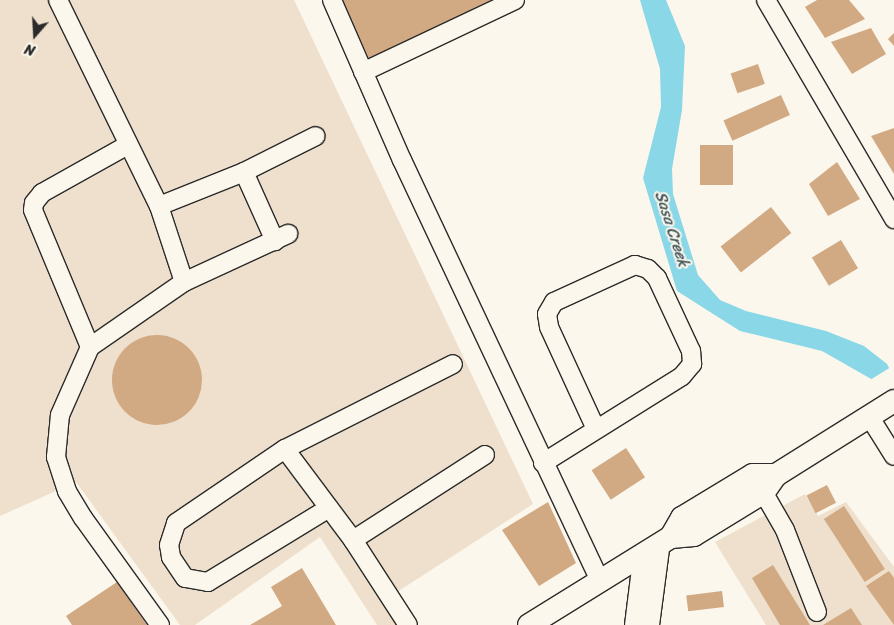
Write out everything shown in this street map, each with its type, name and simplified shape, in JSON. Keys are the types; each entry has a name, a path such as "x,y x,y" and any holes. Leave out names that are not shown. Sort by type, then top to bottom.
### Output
{"main road":[{"path":"529,625 599,579 659,544 694,535 764,481 894,400"}],"street":[{"path":"58,0 159,206 184,282"},
{"path":"332,0 363,72 543,463 599,579"},
{"path":"363,72 516,0"},
{"path":"766,0 894,218"},
{"path":"159,206 244,172 316,136"},
{"path":"90,347 33,210 34,203 42,193 128,145"},
{"path":"160,625 82,518 68,491 56,458 56,430 90,347 184,282 282,238 244,172"},
{"path":"543,463 682,376 692,364 692,351 657,278 648,269 635,265 554,302 547,314 549,327 596,429"},
{"path":"329,508 208,582 191,581 177,571 169,545 176,523 285,449 453,364"},
{"path":"871,415 894,456"},
{"path":"285,449 353,540 408,625"},
{"path":"353,540 485,455"},
{"path":"764,481 817,612"},
{"path":"634,625 659,544"},
{"path":"650,625 659,544"}],"shaded area":[{"path":"0,0 294,0 533,504 394,594 413,625 377,625 320,537 195,625 180,625 76,482 0,516"},
{"path":"805,494 818,516 846,502 894,567 894,625 766,625 715,542"}],"water":[{"name":"Sasa Creek","path":"640,0 666,0 685,46 682,110 672,169 673,194 698,275 720,300 746,311 826,331 864,346 887,364 894,377 873,380 822,351 740,331 677,291 643,178 661,107 660,69"}],"pier":[{"path":"891,367 894,372 894,409 870,380"}],"building":[{"path":"342,0 507,0 370,61"},
{"path":"817,0 849,0 865,19 825,38 805,7"},
{"path":"871,28 886,54 852,74 831,42"},
{"path":"894,33 894,46 888,39"},
{"path":"758,64 765,84 737,93 731,73"},
{"path":"781,95 790,115 732,141 723,121"},
{"path":"894,128 894,174 871,136"},
{"path":"700,145 733,145 733,185 700,185"},
{"path":"837,162 860,199 828,216 809,184"},
{"path":"771,207 791,233 741,272 721,246"},
{"path":"841,240 858,268 829,286 812,258"},
{"path":"148,335 166,335 182,342 195,355 202,371 202,389 195,405 182,418 166,425 148,425 132,418 119,405 112,389 112,371 119,355 132,342"},
{"path":"626,448 645,477 611,500 592,470"},
{"path":"827,485 836,503 816,513 807,495"},
{"path":"548,502 576,563 539,586 502,530"},
{"path":"844,506 885,569 865,582 824,519"},
{"path":"773,565 810,625 780,625 752,578"},
{"path":"302,568 336,625 250,625 282,606 271,587"},
{"path":"889,571 894,578 894,625 866,586"},
{"path":"117,582 147,625 72,625 66,616"},
{"path":"722,591 724,607 688,611 686,595"},
{"path":"851,608 862,625 823,625"}]}
